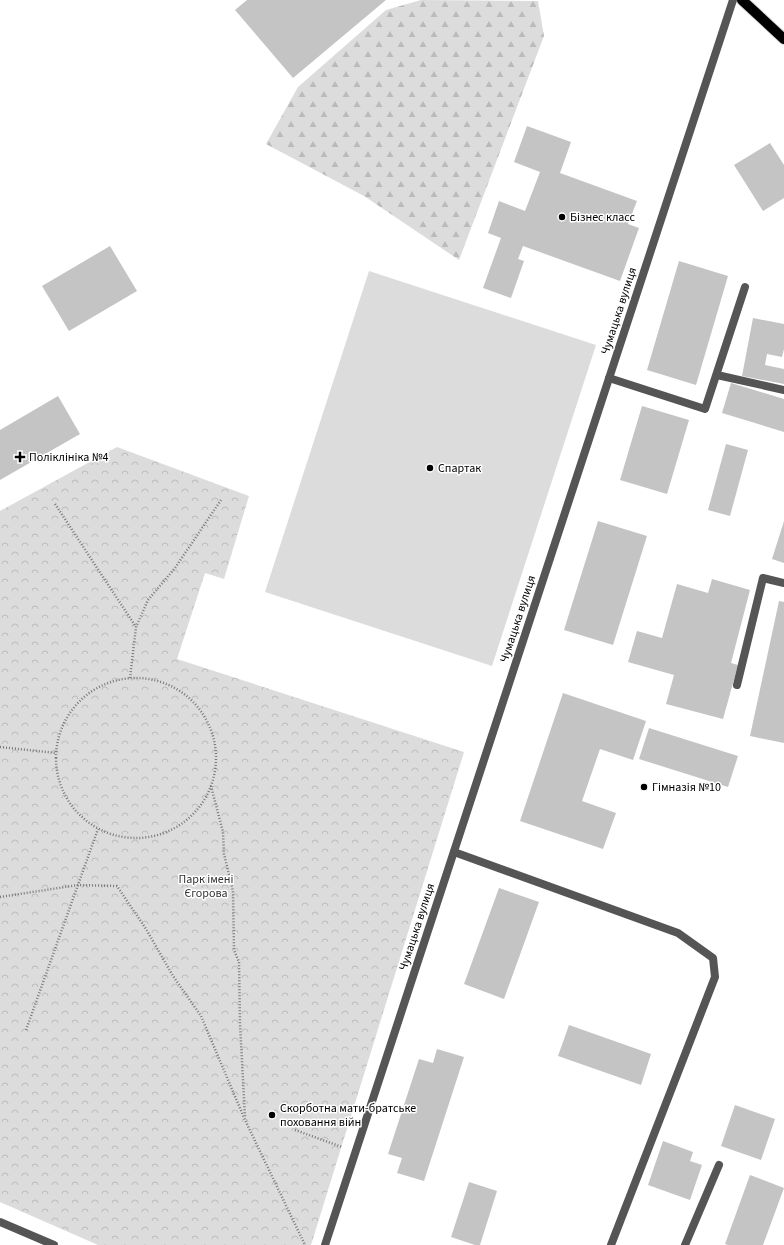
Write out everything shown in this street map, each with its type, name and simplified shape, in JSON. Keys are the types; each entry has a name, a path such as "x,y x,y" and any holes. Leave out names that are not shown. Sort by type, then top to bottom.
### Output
{"main road":[{"path":"742,0 784,39"}],"street":[{"name":"Чумацька вулиця","path":"325,1245 733,0"},
{"path":"609,378 705,409 745,287"},
{"path":"717,375 784,390"},
{"path":"737,685 763,578 784,583"},
{"path":"454,852 678,933 713,958 715,977 611,1245"},
{"path":"685,1245 719,1165"},
{"path":"0,1222 54,1245"}],"path":[{"path":"130,678 136,627 148,600 174,568 221,500"},
{"path":"55,504 136,627"},
{"path":"130,678 153,680 174,688 193,701 206,720 215,741 216,764 211,786 201,806 185,823 165,834 142,838 120,837 98,829 80,816 66,797 58,776 56,753 61,731 72,711 88,694 108,683 130,678"},
{"path":"0,747 56,753"},
{"path":"211,786 223,832 224,854 233,892 234,950 239,962 240,1024 245,1120"},
{"path":"26,1030 98,829"},
{"path":"0,897 78,885 117,886 130,903 173,976 201,1016 245,1120 305,1245"},
{"path":"296,1130 356,1152"}],"green space":[{"path":"421,0 538,1 544,36 459,260 364,196 266,144 298,87 386,10"},
{"name":"Спартак","path":"369,271 596,345 492,666 265,592"},
{"name":"Парк імені Єгорова","path":"117,447 249,496 224,579 205,573 177,659 464,752 311,1245 98,1245 0,1202 0,511"}],"building":[{"path":"247,0 386,0 293,78 235,10"},
{"name":"Бізнес класс","path":"527,126 571,142 560,173 637,201 628,224 639,228 620,281 523,246 518,259 524,261 511,298 483,288 501,238 488,233 499,201 525,211 540,172 514,162"},
{"path":"770,143 784,165 784,198 763,211 734,165"},
{"path":"110,246 137,291 69,331 42,286"},
{"path":"679,261 728,276 696,385 647,370"},
{"path":"753,318 784,324 784,349 782,357 767,354 765,365 784,369 784,384 742,376"},
{"path":"731,383 784,399 784,432 722,413"},
{"name":"Поліклініка №4","path":"58,396 80,434 0,480 0,430"},
{"path":"642,406 689,420 667,494 620,480"},
{"path":"726,444 748,450 730,516 708,510"},
{"path":"598,521 647,536 613,645 564,630"},
{"path":"784,521 784,563 772,559"},
{"path":"712,579 750,590 731,663 738,665 723,719 666,704 674,675 628,662 637,631 662,638 677,584 708,593"},
{"path":"779,601 784,602 784,743 750,736"},
{"path":"563,693 646,721 633,760 600,749 582,801 616,813 603,849 520,821"},
{"path":"649,728 738,756 728,787 639,759"},
{"path":"499,888 539,902 504,999 464,984"},
{"path":"569,1025 651,1054 641,1085 558,1056"},
{"path":"437,1049 464,1057 424,1181 397,1173 402,1158 388,1154 419,1059 433,1063"},
{"path":"735,1105 775,1119 761,1160 721,1146"},
{"path":"663,1141 693,1152 690,1161 702,1165 690,1200 648,1185"},
{"path":"750,1175 784,1188 763,1245 725,1244"},
{"path":"469,1182 497,1191 480,1245 475,1245 451,1237"}],"place":[{"name":"Бізнес класс","path":"562,217"},
{"name":"Поліклініка №4","path":"20,457"},
{"name":"Спартак","path":"430,468"},
{"name":"Гімназія №10","path":"644,787"},
{"name":"Скорботна мати-братське поховання війн","path":"272,1115"}]}
